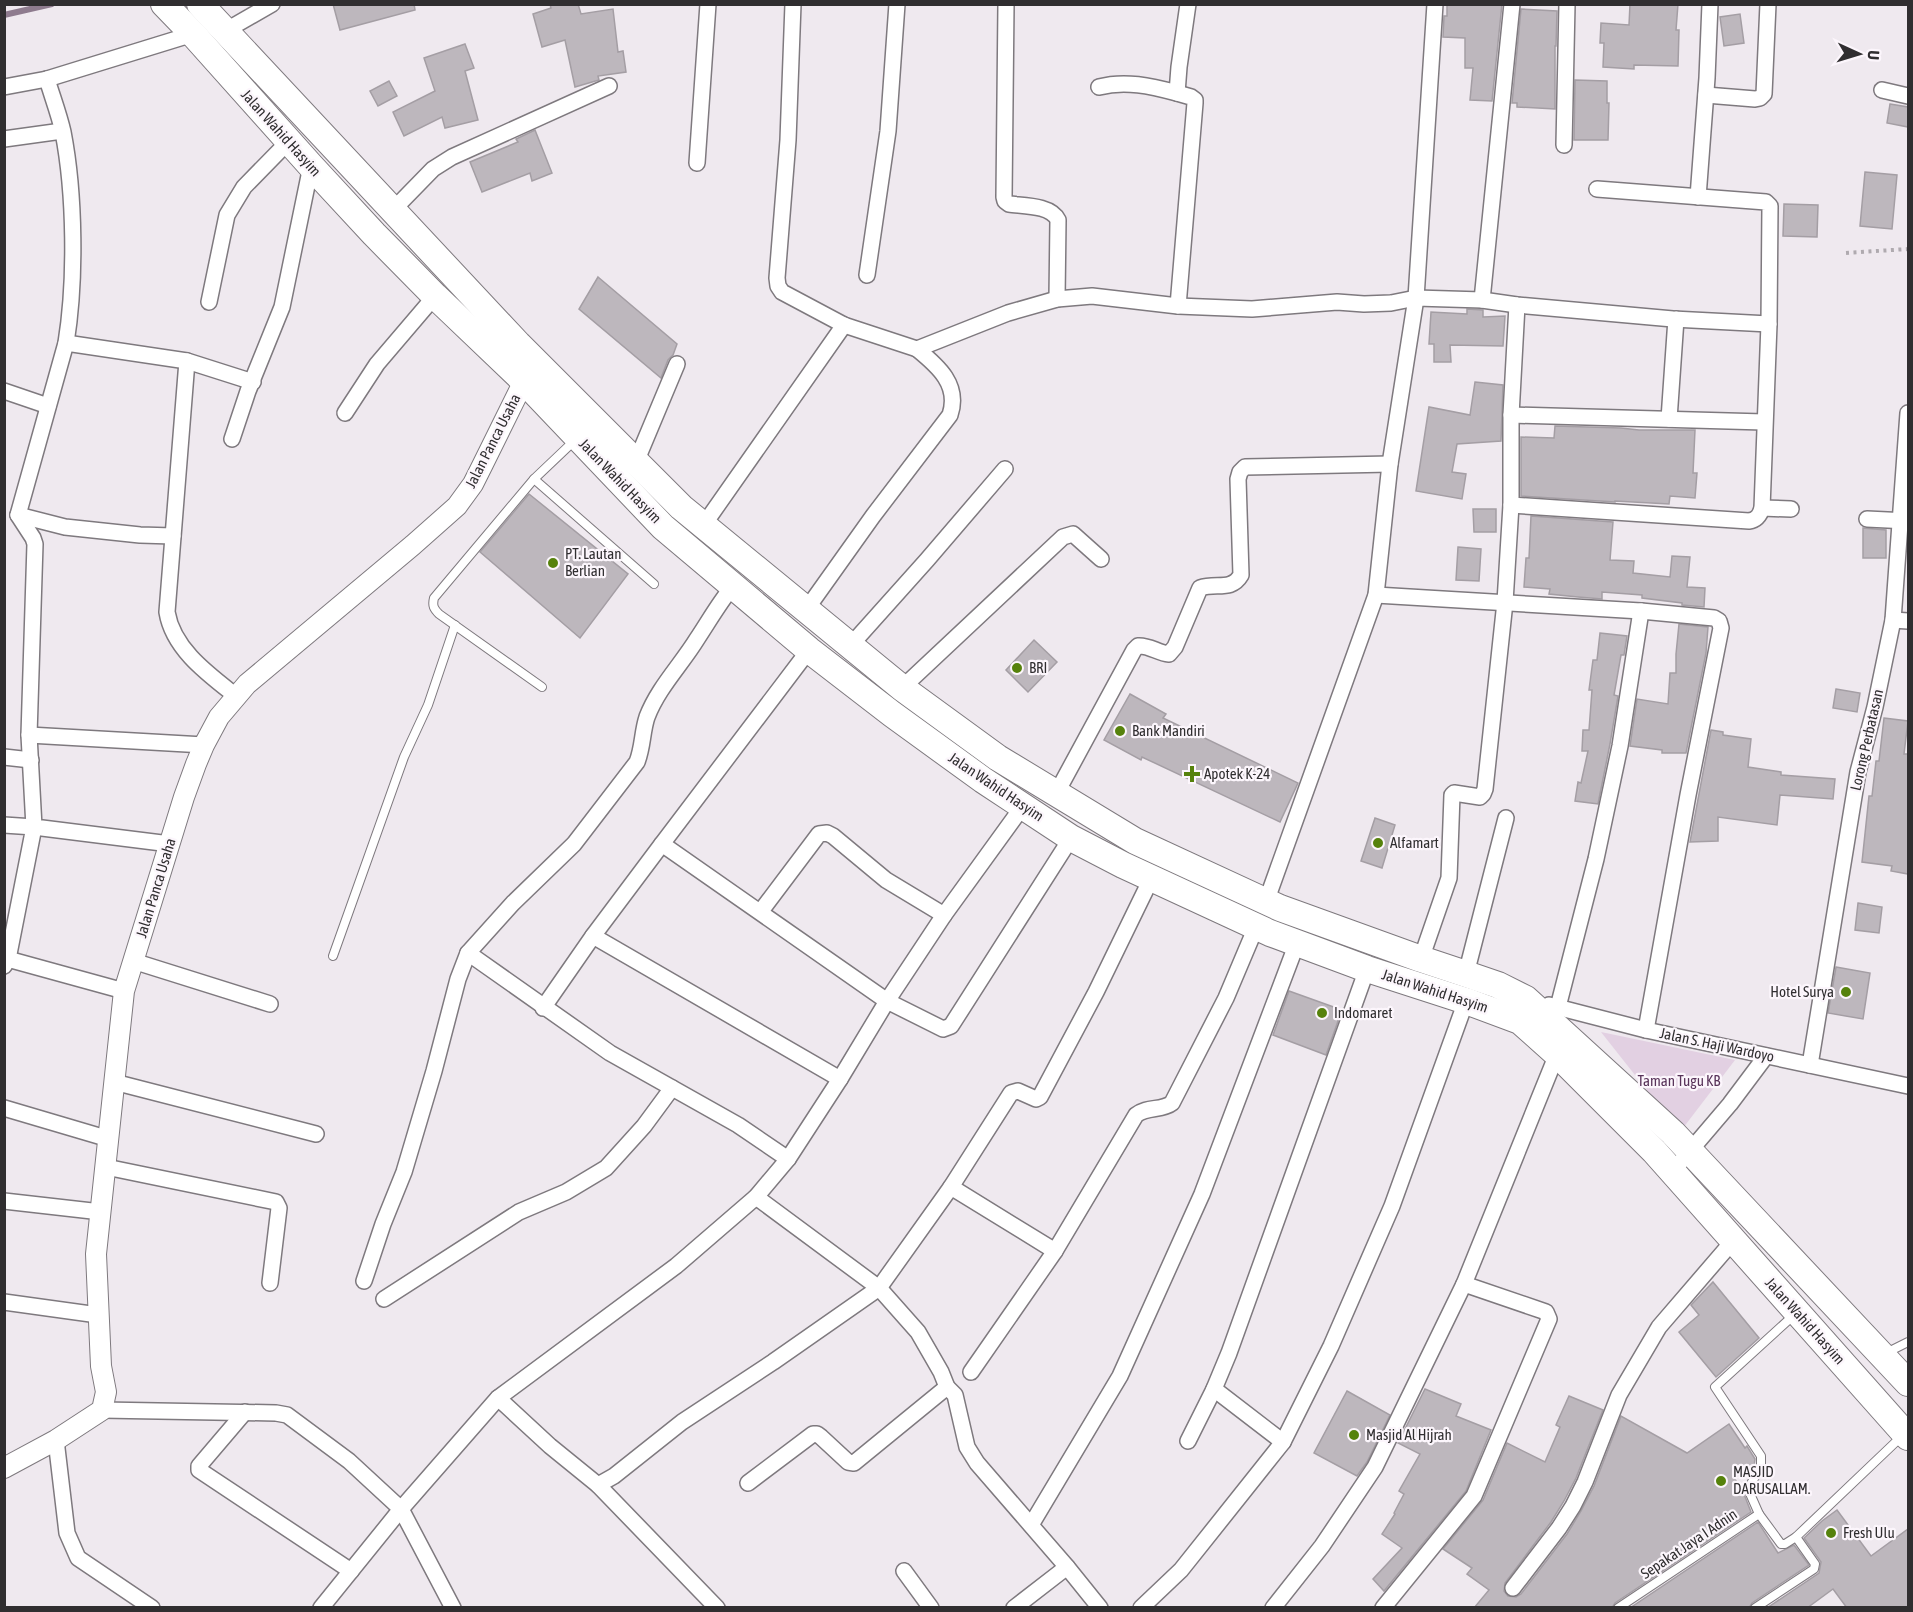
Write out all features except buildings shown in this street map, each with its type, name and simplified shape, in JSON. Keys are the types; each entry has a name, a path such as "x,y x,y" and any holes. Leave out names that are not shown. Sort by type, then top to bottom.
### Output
{"highway":[{"name":"Jalan Wahid Hasyim","path":"164,4 310,166 435,296 524,381 663,527 809,650 901,721 983,780 1071,838 1151,879 1256,927 1367,969 1520,1020 1557,1054 1672,1172 1907,1435"},
{"name":"Jalan Wahid Hasyim","path":"200,4 518,344 681,507 902,688 998,758 1135,841 1266,902 1466,974 1526,999 1673,1133 1908,1383"}],"street":[{"path":"225,31 272,4"},
{"path":"697,163 708,4"},
{"path":"793,4 788,140 778,286 782,292 844,325 917,349 950,385 954,398 950,415 873,516 806,610"},
{"path":"867,275 888,131 897,4"},
{"path":"1006,4 1004,197 1009,204 1055,213 1058,220 1057,299"},
{"path":"1177,93 1188,4"},
{"path":"1266,902 1376,595 1390,464 1416,298 1435,4"},
{"path":"1482,300 1512,4"},
{"path":"1564,145 1567,4"},
{"path":"1698,197 1710,4"},
{"path":"1706,95 1755,99 1764,94 1768,4"},
{"path":"4,87 47,79 193,34"},
{"path":"47,79 63,130 70,181 72,284 66,343 18,514 33,538 34,544 29,735 34,827 6,961 124,991"},
{"path":"1099,87 1122,83 1177,93 1195,100 1178,306"},
{"path":"393,210 433,169 452,157 609,86"},
{"path":"1882,90 1908,96"},
{"path":"4,139 63,130"},
{"path":"209,302 227,215 243,187 289,141"},
{"path":"232,439 248,391 282,307 310,166"},
{"path":"1511,505 1749,521 1757,518 1762,508 1769,324 1770,206 1766,202 1597,189"},
{"path":"345,413 376,364 435,296"},
{"path":"917,349 1008,313 1057,299 1092,296 1178,306 1252,309 1337,302 1391,303 1416,298 1482,300 1676,319 1769,324"},
{"path":"1421,959 1449,878 1452,795 1454,793 1480,796 1485,789 1505,602 1511,505 1510,416 1517,305"},
{"path":"1669,419 1676,319"},
{"path":"704,526 844,325"},
{"path":"66,343 187,361 253,381"},
{"path":"187,361 167,612 169,624 179,643 191,657 236,696"},
{"path":"636,462 677,364"},
{"name":"Jalan Panca Usaha","path":"102,1410 106,1392 98,1314 96,1254 124,991 183,797 219,717 247,684 457,506 473,484 524,381"},
{"path":"4,391 48,406"},
{"name":"Lorong Perbatasan","path":"1810,1065 1858,772 1901,620 1908,413"},
{"path":"1510,416 1764,422"},
{"path":"1056,794 1134,650 1142,645 1169,654 1175,647 1200,588 1229,586 1241,575 1238,479 1245,467 1390,464"},
{"path":"850,646 1005,469"},
{"path":"1762,508 1791,509"},
{"path":"18,514 65,527 173,536"},
{"path":"1867,519 1905,521"},
{"path":"902,688 1063,537 1073,534 1101,559"},
{"path":"364,1281 383,1224 404,1172 435,1071 458,979 468,953 513,903 574,844 637,762 642,748 647,717 660,693 696,641 719,602 733,586"},
{"path":"1376,595 1641,611 1714,618 1719,621 1721,628 1690,783 1646,1030"},
{"path":"1558,1007 1596,859 1620,746 1641,611"},
{"path":"543,1008 593,936 809,650"},
{"path":"29,735 204,746"},
{"path":"4,757 31,760"},
{"path":"321,1608 401,1509 498,1398 676,1266 756,1197 788,1159 944,915 1023,806"},
{"path":"1466,974 1506,818"},
{"path":"4,825 170,843"},
{"path":"761,912 819,834 827,833 886,880 944,915"},
{"path":"662,844 887,1001 943,1029 951,1026 1071,838"},
{"path":"598,1485 614,1476 682,1422 879,1288 951,1186 1011,1093 1018,1091 1036,1099 1040,1097 1096,992 1151,879"},
{"path":"971,1372 1054,1251 1136,1115 1147,1109 1167,1107 1172,1102 1226,998 1256,927"},
{"path":"593,936 840,1079"},
{"path":"1030,1525 1120,1376 1202,1194 1298,943"},
{"path":"468,953 610,1053 738,1125 788,1159"},
{"path":"133,961 270,1004"},
{"path":"1188,1441 1214,1389 1237,1330 1367,969"},
{"name":"Jalan S. Haji Wardoyo","path":"1526,999 1646,1030 1908,1086"},
{"path":"1141,1608 1181,1570 1282,1442 1331,1346 1392,1206 1466,1001"},
{"path":"1273,1608 1322,1546 1375,1467 1464,1284 1557,1054"},
{"path":"1672,1172 1730,1104 1766,1056"},
{"path":"114,1082 316,1134"},
{"path":"384,1299 519,1212 566,1192 606,1168 645,1126 672,1088"},
{"path":"4,1107 109,1139"},
{"path":"106,1167 275,1201 279,1208 270,1283"},
{"path":"951,1186 1054,1251"},
{"path":"756,1197 879,1288 918,1332 941,1372 946,1387 955,1395 970,1453 976,1463 1068,1567 1100,1608"},
{"path":"4,1201 101,1212"},
{"path":"1513,1588 1570,1512 1585,1482 1618,1395 1659,1327 1733,1240"},
{"path":"1383,1608 1474,1496 1549,1319 1546,1312 1464,1284"},
{"path":"4,1302 98,1314"},
{"path":"748,1483 813,1434 817,1434 848,1462 854,1463 946,1387"},
{"path":"1214,1389 1282,1442"},
{"path":"498,1398 550,1446 598,1485 717,1608"},
{"path":"4,1468 56,1440 102,1410 245,1412 287,1415 349,1461 401,1509 453,1608"},
{"path":"245,1412 199,1466 199,1470 351,1571"},
{"path":"56,1440 67,1533 78,1558 152,1608"},
{"path":"1014,1608 1068,1567"},
{"path":"904,1571 931,1608"}],"lane":[{"path":"542,687 434,609 434,598 534,478 577,437"},
{"path":"534,478 654,584"},
{"path":"333,956 404,757 428,705 455,626"},
{"path":"1759,1514 1748,1489 1761,1466 1761,1456 1715,1387 1798,1312"},
{"path":"1883,1354 1908,1342"},
{"path":"1755,1608 1815,1568 1815,1564 1796,1537 1907,1435"},
{"name":"Sepakat Jaya I Adnin","path":"1617,1608 1759,1514 1781,1544 1796,1537"}],"path":[{"path":"1846,253 1908,249"}],"green space":[{"name":"Taman Tugu KB","path":"1601,1032 1735,1060 1680,1132"}],"waterway":[{"path":"4,15 52,4"}],"place":[{"name":"PT. Lautan Berlian","path":"553,563"},
{"name":"BRI","path":"1017,668"},
{"name":"Bank Mandiri","path":"1120,731"},
{"name":"Apotek K-24","path":"1192,774"},
{"name":"Alfamart","path":"1378,843"},
{"name":"Hotel Surya","path":"1846,992"},
{"name":"Indomaret","path":"1322,1013"},
{"name":"Masjid Al Hijrah","path":"1354,1435"},
{"name":"MASJID DARUSALLAM.","path":"1721,1481"},
{"name":"Fresh Ulu","path":"1831,1533"}]}
